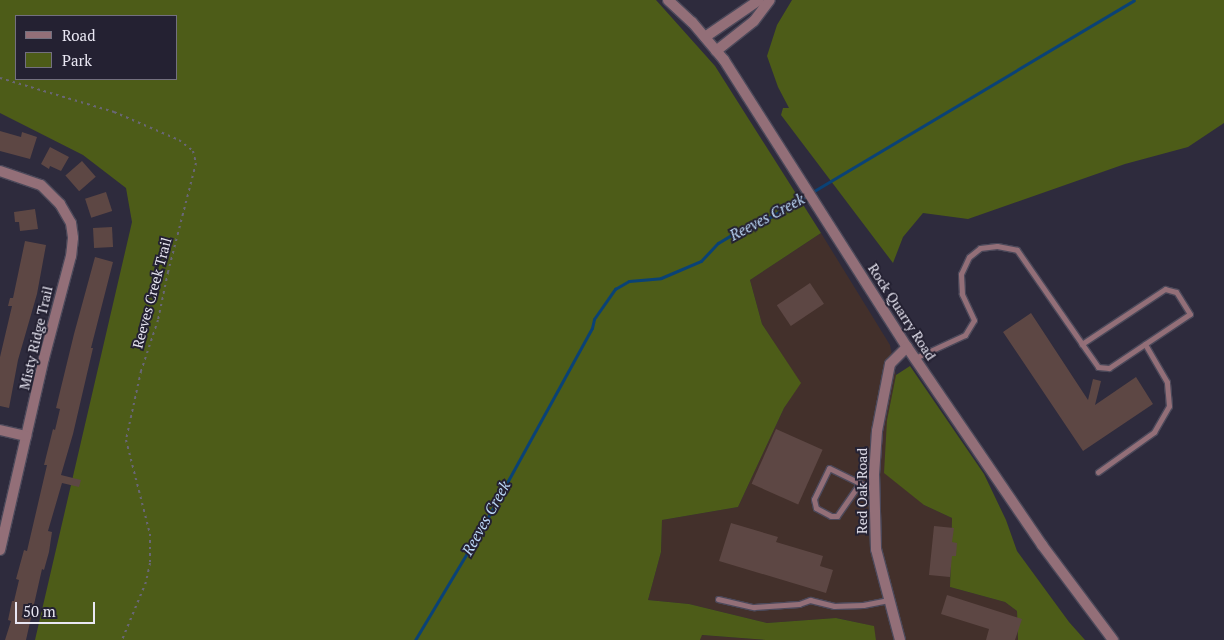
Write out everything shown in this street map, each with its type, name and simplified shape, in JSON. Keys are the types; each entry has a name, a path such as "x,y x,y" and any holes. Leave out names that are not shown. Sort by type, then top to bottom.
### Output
{"street":[{"name":"Rock Quarry Road","path":"668,0 705,37 716,51 839,238 907,347 1042,545 1113,640"},
{"path":"705,37 759,0"},
{"path":"716,51 754,21 770,0"},
{"name":"Misty Ridge Trail","path":"0,171 41,185 60,204 71,223 73,238 71,256 0,550"},
{"name":"Red Oak Road","path":"900,640 876,549 875,490 877,431 882,394 890,364 907,347"},
{"path":"0,430 26,436"}],"lane":[{"path":"915,358 965,335 974,320 962,294 961,274 968,258 980,248 996,246 1017,250 1082,344 1098,367 1109,368 1190,314 1176,292 1165,289 1082,344"},
{"path":"1098,472 1154,432 1169,406 1167,382 1145,344"},
{"path":"860,483 837,516 831,516 816,508 814,499 829,468 875,490"},
{"path":"718,599 754,607 799,604 810,600 834,606 863,605 889,600"}],"path":[{"name":"Reeves Creek Trail","path":"0,78 114,112 179,140 192,151 196,163 168,272 158,320 141,371 126,440 150,534 150,563 146,582 122,640"}],"shaded area":[{"path":"821,233 890,345 896,375 887,420 924,505 952,518 950,587 1005,602 1017,611 1018,640 876,640 873,626 837,618 767,623 689,604 648,600 661,552 662,520 738,507 784,408 800,383 762,324 750,280"},
{"path":"701,635 766,640 700,640"}],"green space":[{"path":"0,0 656,0 715,66 821,233 750,280 762,324 801,383 784,408 738,507 662,520 661,552 648,600 689,604 767,623 836,618 874,626 876,640 766,640 702,635 700,640 35,640 132,222 126,188 83,155 0,113"},
{"path":"792,0 1224,0 1224,123 1188,147 1125,164 968,219 923,213 903,237 893,263 781,115 783,108 789,108 778,87 767,56 777,25"},
{"path":"910,366 984,474 1006,520 1017,551 1069,622 1085,640 1018,640 1017,611 1005,602 950,587 952,518 924,505 884,473 887,420 896,375"}],"building":[{"path":"0,131 21,137 22,132 37,137 30,159 0,151"},
{"path":"50,147 69,157 61,171 50,166 49,169 41,164"},
{"path":"82,161 96,177 79,191 65,175"},
{"path":"106,192 112,211 91,218 85,199"},
{"path":"35,209 38,229 20,231 19,222 15,222 14,212"},
{"path":"112,227 113,247 94,248 93,228"},
{"path":"25,241 46,245 37,294 18,360 9,408 0,406 0,357 12,306 8,306 10,298 13,298"},
{"path":"95,257 113,262 91,348 93,348 73,434 61,475 81,480 79,487 62,483 48,531 52,532 49,552 44,570 42,569 26,640 5,640 11,621 8,620 12,601 14,601 19,580 16,579 24,550 27,551 47,465 44,465 60,409 56,408"},
{"path":"810,283 824,304 791,326 777,305"},
{"path":"1031,313 1088,400 1093,379 1101,381 1095,405 1136,377 1153,404 1083,451 1003,332"},
{"path":"776,429 823,450 798,505 752,484"},
{"path":"731,523 778,537 776,542 823,556 820,566 833,570 826,593 719,561"},
{"path":"934,526 954,528 952,542 957,543 956,556 952,556 950,577 929,575"},
{"path":"947,595 1022,619 1015,640 986,640 989,629 941,614"}],"waterway":[{"name":"Reeves Creek","path":"415,640 482,528 592,328 594,319 615,289 629,281 661,278 701,261 718,243 738,231 752,228 1134,0"}]}
